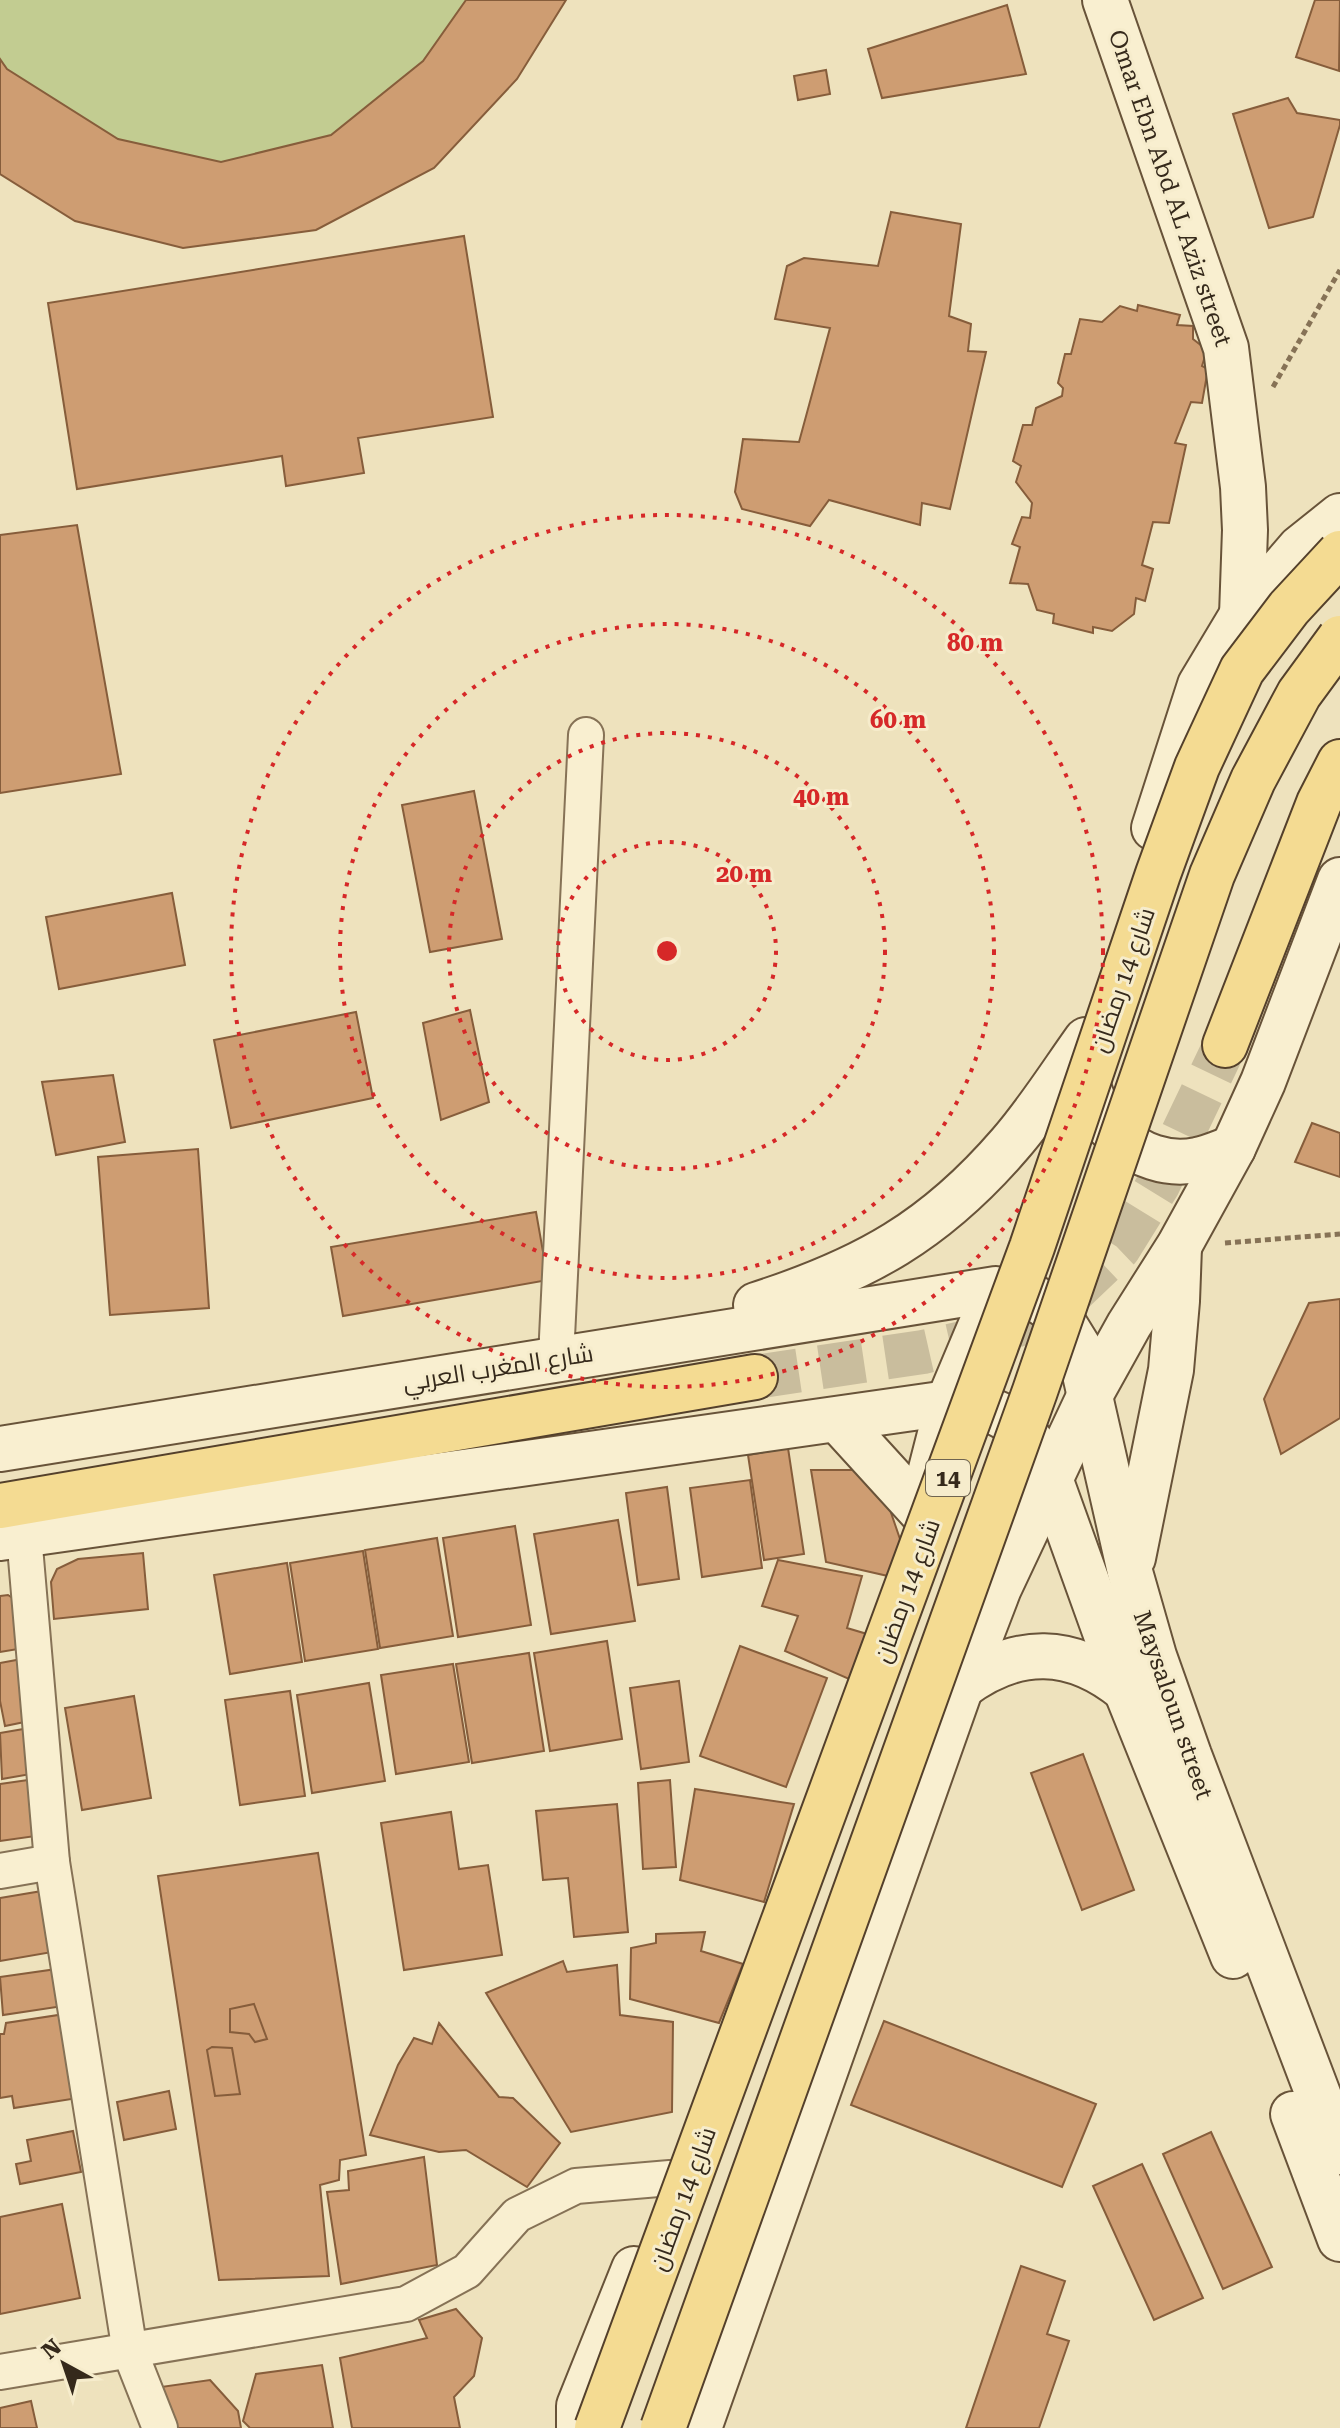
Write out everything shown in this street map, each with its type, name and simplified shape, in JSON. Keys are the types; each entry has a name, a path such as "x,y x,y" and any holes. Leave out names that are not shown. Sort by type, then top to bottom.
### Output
{"main road":[{"name":"Omar Ebn Abd AL Aziz street","path":"1105,0 1226,348 1243,487 1242,615"},
{"path":"579,2428 579,2406 670,2178 921,1511 948,1403 996,1289 1086,1040 1200,685 1242,615 1300,548 1340,516"},
{"name":"شارع 14 رمضان","path":"597,2428 1027,1262 1197,767 1242,670 1289,608 1340,553"},
{"name":"شارع 14 رمضان","path":"663,2428 1030,1406 1212,875 1259,767 1299,694 1340,638"},
{"path":"1225,1045 1319,803 1340,762"},
{"path":"699,2428 961,1687 999,1588 1089,1397 1233,1148 1263,1082 1340,880"},
{"path":"1086,1040 1085,1078 1089,1090 1098,1114 1124,1142 1158,1159 1196,1161 1233,1148"},
{"path":"620,1348 814,1286 863,1264 910,1236 953,1202 1011,1143 1086,1040"},
{"path":"1130,1572 1171,1370 1179,1246"},
{"name":"شارع المغرب العربي","path":"0,1449 996,1289"},
{"name":"Maysaloun street","path":"996,1289 1032,1296 1058,1314 1079,1348 1130,1572 1154,1656 1340,2152"},
{"path":"8,1527 755,1377"},
{"path":"8,1527 838,1420 948,1403"},
{"name":"Maysaloun street","path":"948,1403 972,1404 994,1411 1014,1422 1037,1449 1126,1690 1263,2031 1340,2239"},
{"path":"838,1420 921,1511"},
{"path":"961,1687 979,1673 1000,1663 1044,1655 1088,1664 1126,1690"}],"street":[{"path":"556,1358 586,735"},
{"path":"8,1527 52,1862 130,2352 160,2428"},
{"path":"0,1871 52,1862"},
{"path":"0,2372 406,2304 467,2271 517,2215 576,2186 670,2178"}],"path":[{"path":"1270,391 1340,270"},
{"path":"1179,1246 1340,1234"}],"green space":[{"path":"0,0 566,0 517,79 434,168 316,230 183,248 75,221 0,174"}],"building":[{"path":"466,0 566,0 517,79 434,168 316,230 183,248 75,221 0,174 0,59 7,69 118,139 221,162 331,135 423,61"},
{"path":"1315,0 1340,0 1339,71 1296,57"},
{"path":"1007,5 1026,74 882,98 868,49"},
{"path":"826,70 830,94 798,100 794,76"},
{"path":"1288,98 1297,113 1340,120 1340,125 1313,217 1269,228 1233,114"},
{"path":"891,212 961,224 949,316 971,324 968,351 986,352 950,509 922,503 920,525 829,500 810,526 742,509 735,492 743,439 799,442 830,328 775,319 787,266 804,258 878,266"},
{"path":"464,236 493,417 358,438 364,473 286,486 282,456 77,489 48,303"},
{"path":"1138,305 1180,315 1177,325 1193,326 1193,339 1207,350 1202,366 1208,369 1202,403 1191,402 1175,443 1186,445 1169,523 1153,522 1142,565 1153,569 1145,601 1136,598 1134,614 1112,631 1093,627 1093,633 1053,623 1054,614 1037,610 1028,584 1010,583 1020,547 1012,544 1022,517 1030,518 1032,503 1016,482 1021,466 1013,461 1023,425 1032,425 1036,408 1062,396 1063,388 1058,383 1065,354 1071,354 1080,319 1102,322 1120,306 1137,311"},
{"path":"77,525 121,774 0,793 0,535"},
{"path":"474,791 502,939 430,952 402,805"},
{"path":"172,893 185,965 59,989 46,917"},
{"path":"470,1010 489,1102 441,1120 423,1023"},
{"path":"356,1012 373,1098 231,1128 214,1040"},
{"path":"113,1075 125,1142 56,1155 42,1082"},
{"path":"1312,1123 1340,1133 1340,1177 1295,1162"},
{"path":"198,1149 209,1308 110,1315 98,1157"},
{"path":"536,1212 548,1280 343,1316 331,1247"},
{"path":"1340,1299 1340,1418 1281,1454 1264,1399 1309,1303"},
{"path":"788,1448 804,1554 764,1560 748,1455"},
{"path":"811,1470 860,1470 887,1501 901,1542 888,1576 826,1562"},
{"path":"750,1480 762,1568 702,1577 690,1488"},
{"path":"667,1487 679,1579 638,1585 626,1493"},
{"path":"618,1520 635,1621 551,1634 534,1534"},
{"path":"515,1526 531,1625 458,1637 443,1538"},
{"path":"437,1538 453,1636 380,1648 365,1550"},
{"path":"363,1551 378,1649 305,1661 290,1563"},
{"path":"143,1553 148,1609 54,1619 51,1582 57,1569 78,1559"},
{"path":"778,1560 862,1576 847,1628 867,1634 849,1679 785,1651 798,1616 762,1606"},
{"path":"287,1563 302,1662 230,1674 214,1575"},
{"path":"8,1595 17,1601 30,1647 0,1652 0,1596"},
{"path":"607,1641 622,1739 550,1751 534,1653"},
{"path":"740,1646 827,1678 786,1787 700,1756"},
{"path":"529,1653 544,1751 472,1763 456,1664"},
{"path":"38,1656 49,1717 5,1726 0,1701 0,1663"},
{"path":"453,1664 469,1762 396,1774 381,1675"},
{"path":"679,1681 689,1762 641,1769 630,1688"},
{"path":"369,1683 385,1781 312,1793 297,1695"},
{"path":"290,1691 305,1796 240,1805 225,1700"},
{"path":"134,1696 151,1798 82,1810 65,1708"},
{"path":"47,1725 54,1770 2,1779 0,1733"},
{"path":"1083,1754 1134,1890 1082,1910 1031,1773"},
{"path":"42,1778 50,1834 0,1841 0,1784"},
{"path":"670,1780 676,1867 643,1869 638,1783"},
{"path":"695,1789 794,1804 764,1902 680,1880"},
{"path":"617,1804 628,1932 574,1937 568,1878 543,1880 536,1811"},
{"path":"451,1812 459,1869 488,1865 502,1955 404,1970 381,1823"},
{"path":"318,1853 366,2155 340,2160 339,2180 320,2185 329,2276 219,2280 158,1876"},
{"path":"48,1890 58,1951 0,1961 0,1898"},
{"path":"705,1932 701,1951 743,1964 719,2023 630,1999 631,1948 656,1943 656,1934"},
{"path":"563,1961 567,1972 617,1965 620,2015 673,2022 672,2112 571,2132 486,1993"},
{"path":"64,1968 70,2005 3,2015 0,1977"},
{"path":"254,2004 267,2039 255,2042 249,2034 230,2032 230,2009"},
{"path":"65,2014 78,2098 14,2108 12,2096 0,2098 0,2034 4,2034 6,2023"},
{"path":"884,2021 1096,2104 1062,2187 851,2105"},
{"path":"439,2023 499,2097 513,2098 560,2143 527,2187 466,2150 439,2152 370,2135 398,2065 414,2038 432,2044"},
{"path":"212,2047 232,2048 240,2094 215,2096 207,2050"},
{"path":"169,2091 176,2129 124,2140 117,2102"},
{"path":"73,2131 81,2172 20,2184 16,2164 31,2161 27,2140"},
{"path":"1211,2132 1272,2267 1223,2289 1163,2154"},
{"path":"424,2157 437,2265 341,2284 327,2192 349,2190 348,2171"},
{"path":"1142,2164 1203,2298 1154,2320 1093,2186"},
{"path":"62,2204 80,2298 0,2314 0,2217"},
{"path":"1021,2266 1065,2281 1047,2334 1069,2341 1039,2428 966,2428"},
{"path":"456,2309 482,2338 474,2376 454,2397 460,2428 352,2428 340,2358 427,2338 419,2320"},
{"path":"322,2365 333,2428 250,2428 243,2421 256,2374"},
{"path":"210,2380 238,2411 241,2428 168,2428 154,2388"},
{"path":"31,2401 37,2428 0,2428 0,2408"}],"tunnel":[{"path":"755,1377 923,1352 985,1338 1032,1319 1076,1289 1119,1248 1158,1185 1225,1045"}]}
